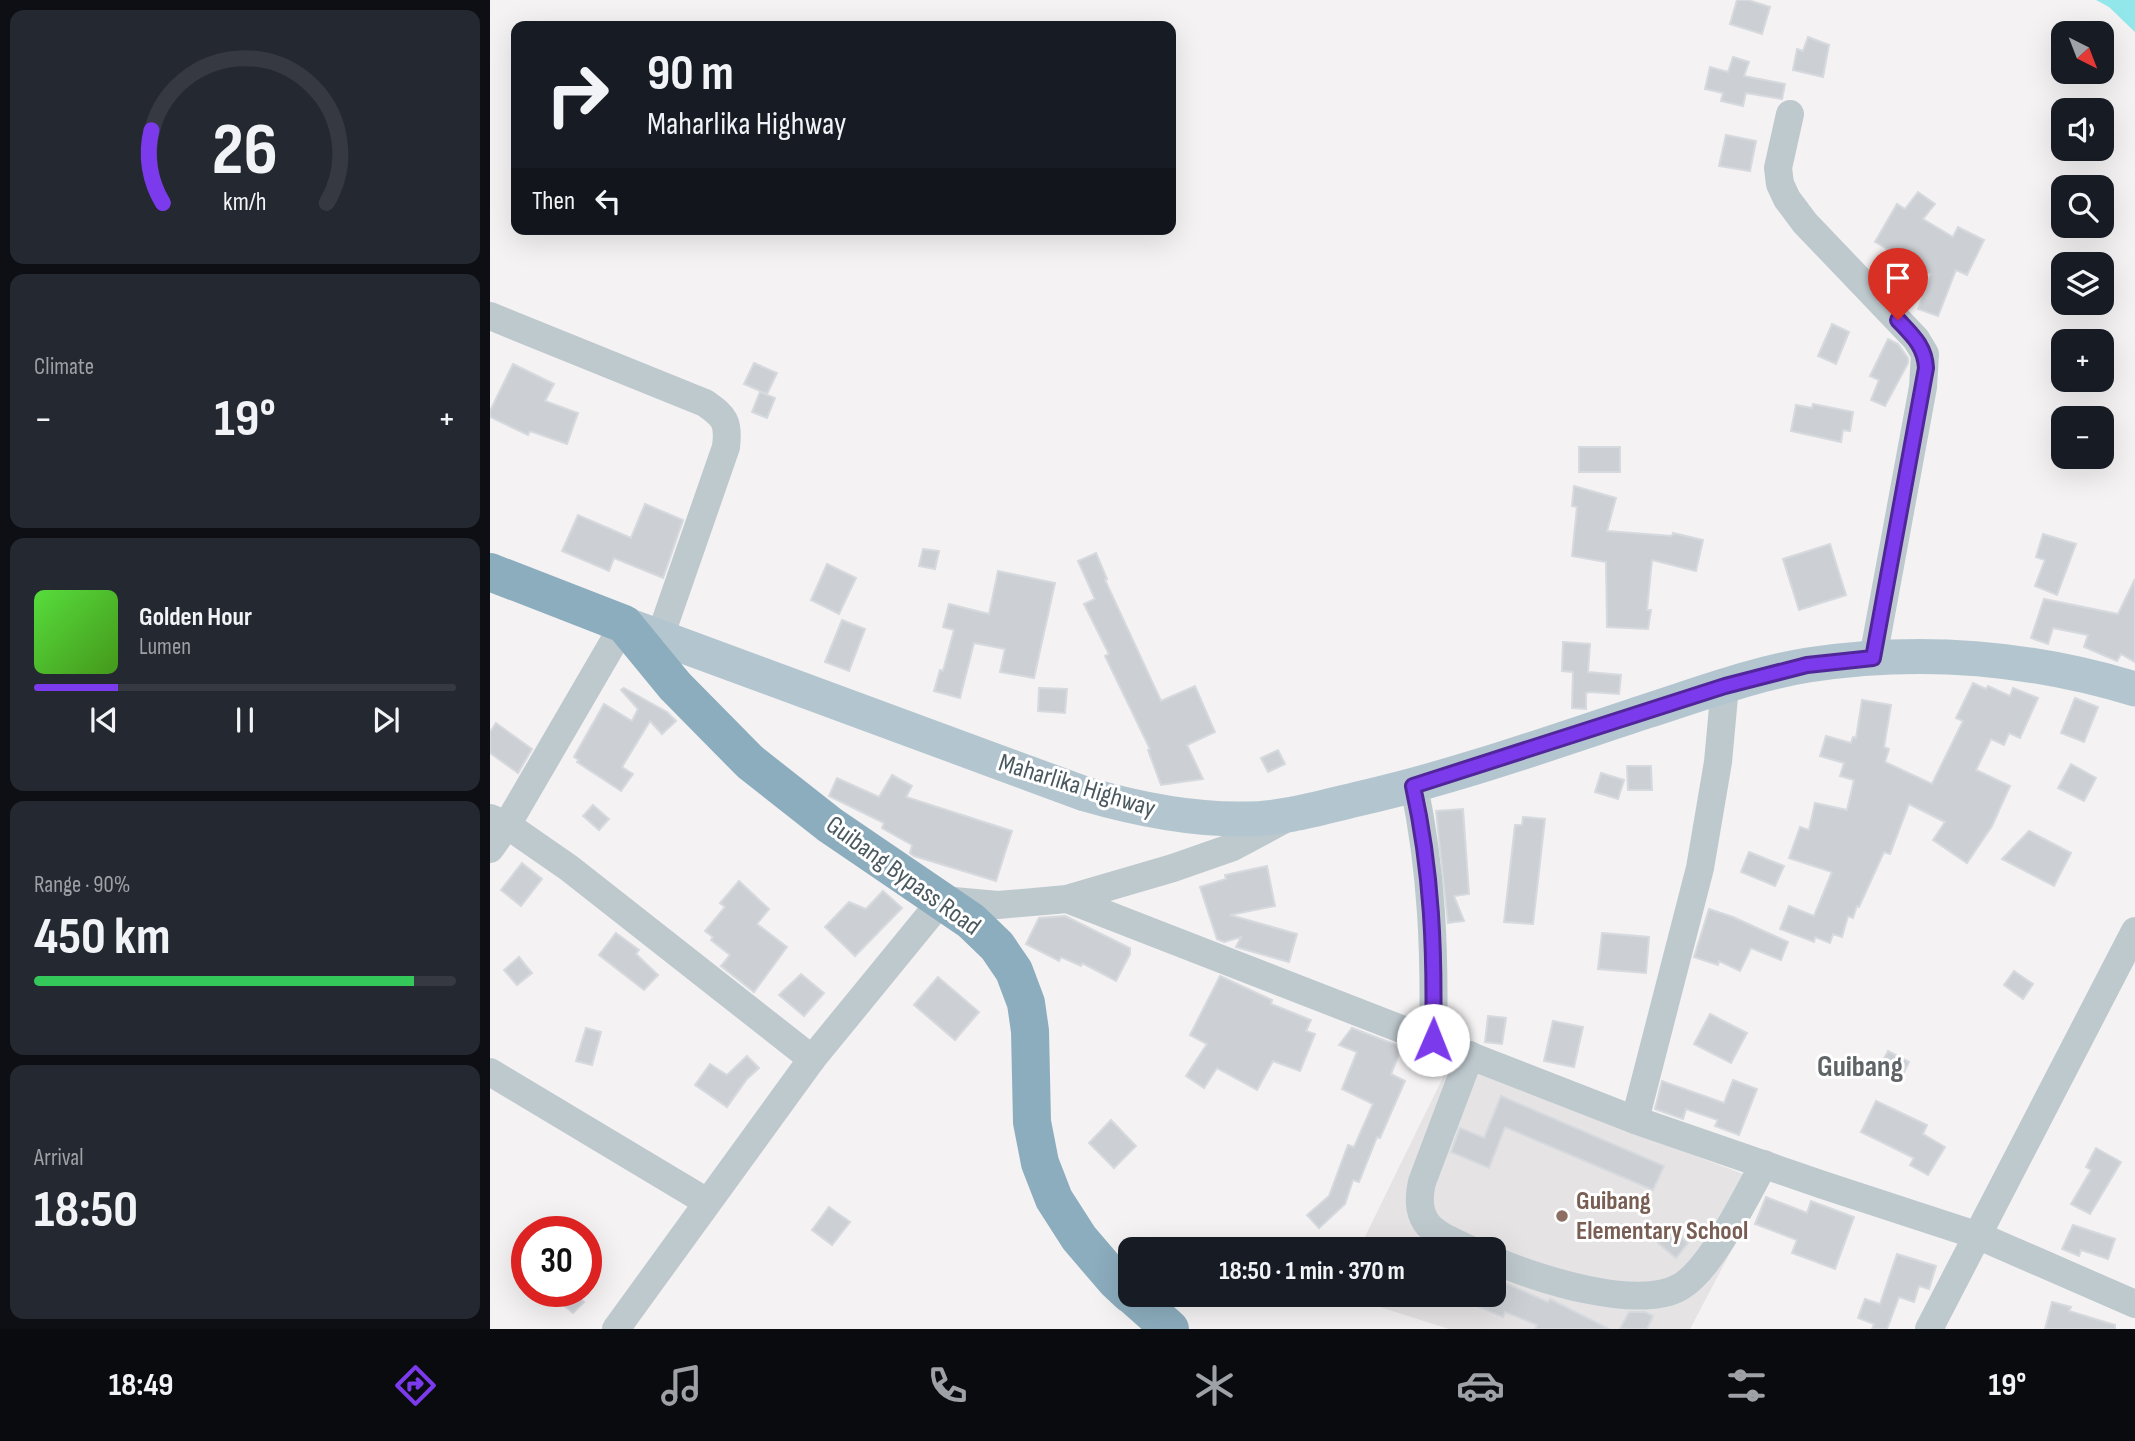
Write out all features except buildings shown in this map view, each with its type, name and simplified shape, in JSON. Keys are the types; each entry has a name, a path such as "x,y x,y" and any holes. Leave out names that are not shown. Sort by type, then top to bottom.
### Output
{"highway":[{"name":"Maharlika Highway","path":"490,572 624,624"},
{"name":"Guibang Bypass Road","path":"624,624 675,686 750,762 831,825 943,900 971,921 997,946 1014,971 1026,1003 1030,1031 1032,1122 1040,1163 1054,1199 1079,1238 1118,1283"},
{"name":"Guibang Bypass Road","path":"1145,1307 1170,1329"}],"main road":[{"name":"Maharlika Highway","path":"624,624 1085,794 1124,805 1209,819 1292,815 1413,786 1725,686 1807,665 1899,656 2007,660 2101,678 2135,689"}],"street":[{"path":"1790,114 1779,168 1780,184 1787,199 1805,223 1916,339 1925,354 1923,387 1873,658"},
{"path":"490,316 705,403 721,414 728,429 726,447 660,637"},
{"path":"490,849 498,821 624,624"},
{"path":"1635,1120 1700,869 1718,762 1725,686"},
{"path":"1413,786 1423,830 1433,917 1433,1040"},
{"path":"616,1329 812,1059 943,900 998,905 1067,898 1173,868 1233,847 1292,815"},
{"path":"498,821 569,867 812,1059"},
{"path":"1067,898 1217,959 1340,1003 1635,1120 1979,1236 2135,1304"},
{"path":"1929,1329 2135,931"},
{"path":"1443,1237 1437,1234 1421,1215 1418,1200 1422,1182 1470,1055"},
{"path":"490,1072 706,1202"},
{"path":"1506,1264 1577,1289 1628,1295 1659,1294 1680,1287 1698,1272 1721,1239 1763,1164"}],"shaded area":[{"name":"Guibang Elementary School","path":"1450,1063 1767,1183 1690,1329 1449,1329 1380,1307 1506,1307 1506,1237 1365,1237"}],"water":[{"path":"2096,0 2135,0 2135,32 2109,7"}],"place":[{"name":"Guibang Elementary School","path":"1562,1216"}],"district":[{"name":"Guibang","path":"1860,1067"}],"route":[{"path":"1433,1040 1433,917 1423,830 1413,786 1725,686 1807,665 1873,658 1926,368 1925,354 1916,339 1898,320"}]}
